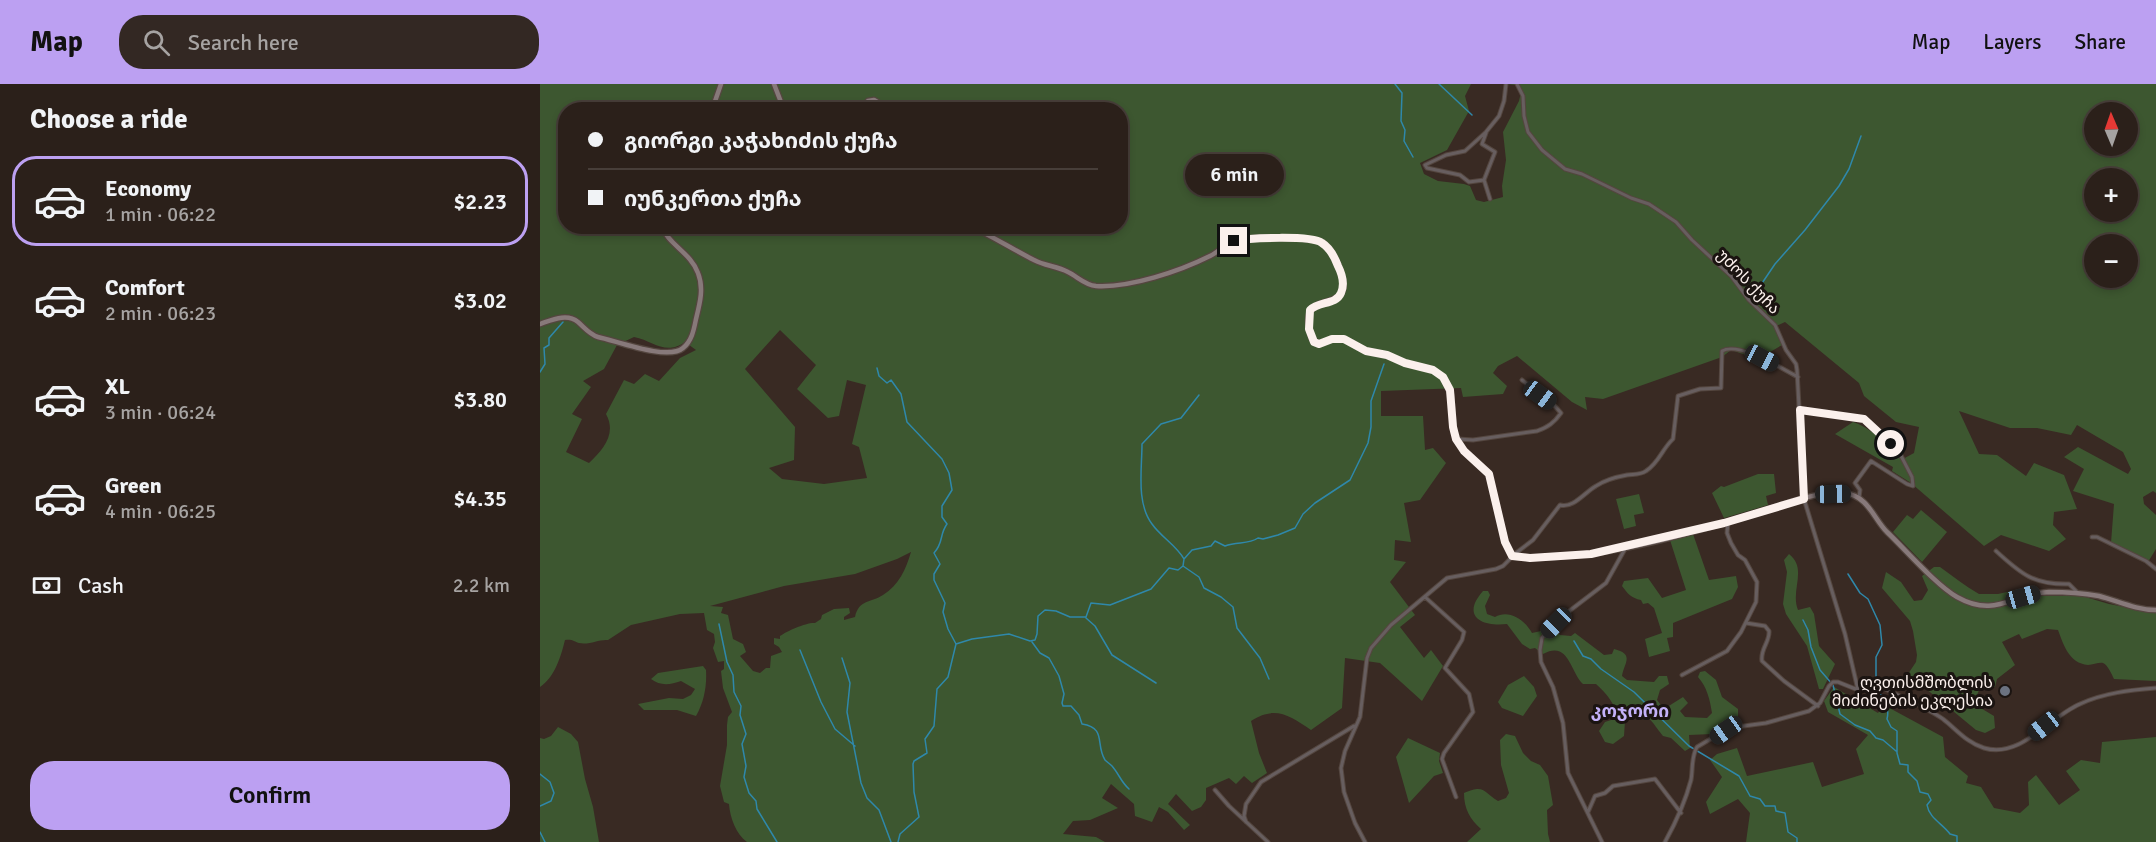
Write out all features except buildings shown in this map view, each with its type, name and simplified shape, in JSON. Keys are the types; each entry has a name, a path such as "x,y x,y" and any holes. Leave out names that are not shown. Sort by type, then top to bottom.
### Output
{"main road":[{"path":"715,102 721,84"},
{"path":"774,84 781,102"},
{"path":"540,324 567,317 574,319 589,333 598,337 663,352 676,352 684,348 695,325 701,282 692,260 668,234"},
{"path":"988,234 1039,263 1063,269 1088,284 1096,286 1133,283 1148,279 1209,256 1239,240 1296,238 1319,241 1327,247 1338,264 1343,279 1343,288 1341,295 1335,300 1314,306 1310,310 1308,319 1311,339 1319,344 1332,339 1344,339 1366,351 1387,355 1437,372 1447,381 1456,439 1464,451 1489,474 1505,542 1512,556 1530,558 1581,556 1728,522 1804,499 1847,493 1869,506 1887,531 1942,586 1957,597 1974,604 1992,606 2036,593 2079,593 2156,610"}],"street":[{"path":"1484,180 1469,182 1460,175 1427,168 1425,165 1446,155 1465,151 1486,132 1499,116 1506,84"},
{"name":"უძოს ქუჩა","path":"1517,84 1523,96 1528,132 1542,150 1565,169 1582,174 1648,204 1676,222 1732,277 1749,300 1775,325 1786,350 1796,364 1804,499 1845,634 1858,690"},
{"path":"1486,132 1482,144 1495,152 1484,180 1490,199"},
{"path":"1365,842 1355,823 1341,779 1341,768 1361,709 1367,658 1377,638 1450,576 1503,566 1533,540 1560,505 1562,507 1571,504 1587,491 1605,481 1642,473 1656,463 1673,439 1678,396 1700,389 1721,388 1722,351 1727,348 1736,349 1762,358 1798,377"},
{"path":"1456,439 1473,440 1537,430 1546,428 1555,421 1561,413 1522,380"},
{"path":"1800,410 1864,419 1896,448 1912,477 1913,486 1871,461 1855,483 1860,490 1859,499"},
{"path":"1682,675 1727,651 1746,623 1756,602 1757,582 1745,560 1738,555 1731,543 1727,533 1728,522"},
{"path":"2092,537 2097,537 2146,561 2156,569"},
{"path":"1602,842 1567,771 1563,723 1553,687 1541,662 1540,650 1542,638 1547,632 1568,612 1606,583 1626,547"},
{"path":"1996,551 2029,578 2047,584 2069,584 2079,593"},
{"path":"1425,597 1464,632 1462,640 1445,668 1469,694 1473,712 1442,759 1456,797"},
{"path":"1746,623 1765,626 1769,631 1769,640 1762,651 1762,661 1784,681 1818,705"},
{"path":"1665,842 1681,813 1697,747 1729,728 1790,718 1809,711 1818,705 1829,686 1835,682 1858,690 1873,685 1882,687 1935,715 1973,744 1993,750 2016,747 2058,716 2080,704 2124,692 2156,688"},
{"path":"1246,822 1244,816 1246,804 1260,782 1356,725"},
{"path":"1588,812 1595,796 1605,793 1613,786 1655,779 1681,813"},
{"path":"1215,790 1268,842"}],"green space":[{"path":"540,84 1471,84 1465,96 1469,111 1447,150 1420,163 1424,174 1438,181 1470,186 1476,200 1484,202 1503,197 1502,186 1506,160 1503,132 1519,101 1521,92 1516,85 1507,84 2156,84 2156,493 2153,491 2143,497 2144,504 2156,515 2156,549 2148,562 2111,543 2114,504 2073,491 2084,469 2064,457 2078,447 2128,474 2131,469 2123,452 2077,425 2071,435 2037,428 2010,428 1959,411 1979,454 1997,455 2026,476 2034,463 2064,475 2077,509 2054,512 2053,525 2066,539 2049,551 2001,535 1984,546 1911,483 1892,471 1893,467 1835,434 1853,422 1859,424 1892,449 1901,460 1914,453 1919,427 1896,422 1864,396 1859,383 1785,322 1774,327 1782,345 1758,359 1731,350 1722,357 1603,399 1585,397 1587,410 1572,402 1517,356 1498,366 1493,373 1507,386 1503,394 1463,397 1461,388 1381,391 1381,416 1423,416 1425,450 1433,448 1446,463 1420,500 1404,503 1411,542 1395,540 1394,560 1406,562 1390,582 1415,615 1400,627 1424,658 1431,650 1443,666 1422,701 1380,663 1345,658 1342,708 1311,730 1282,714 1268,714 1251,721 1267,773 1252,783 1244,776 1236,784 1229,778 1206,788 1206,800 1201,807 1192,811 1176,794 1168,804 1190,825 1184,830 1168,812 1159,807 1152,822 1135,816 1134,804 1111,784 1102,798 1118,808 1090,820 1073,821 1063,834 1096,837 1105,842 747,842 734,825 729,804 724,802 720,786 727,745 728,717 732,712 723,688 721,671 724,669 724,661 718,662 713,648 714,634 707,630 704,613 680,614 631,625 608,640 579,643 565,640 550,678 540,687","holes":["780,330 816,365 797,389 828,418 839,416 847,380 866,385 852,444 859,447 867,478 824,484 782,479 769,468 794,460 795,427 745,369","634,337 665,348 678,346 685,342 696,350 680,358 659,381 645,374 634,384 624,380 606,414 610,428 607,441 589,463 566,452 582,419 572,414 591,387 583,381 604,369 617,345","911,552 898,581 883,595 862,604 855,617 844,620 844,617 850,613 849,608 834,609 822,615 821,619 815,623 792,629 780,636 780,639 774,638 774,644 782,652 771,656 770,668 760,673 753,671 740,656 746,652 743,644 733,639 728,615 721,613 723,607 710,606 784,586 855,574"]},
{"path":"1758,474 1774,474 1776,493 1766,496 1768,505 1724,518 1712,493 1721,486 1724,487"},
{"path":"1639,494 1644,513 1634,515 1636,526 1624,529 1616,499"},
{"path":"1921,510 1947,532 1922,562 1893,532 1907,515 1913,519"},
{"path":"1693,534 1709,580 1736,576 1738,587 1732,599 1673,623 1673,637 1667,638 1670,651 1649,657 1645,639 1662,633 1654,608 1632,597 1622,586 1624,581 1648,578 1662,598 1686,590 1670,540"},
{"path":"1789,554 1797,566 1796,602 1798,610 1810,607 1814,614 1819,646 1835,664 1823,689 1819,689 1807,646 1786,614 1783,604 1787,572 1784,560"},
{"path":"1934,567 1940,567 1979,594 1998,594 2025,588 2037,596 2082,596 2156,613 2156,681 2114,679 2103,663 2088,665 2076,661 2068,653 2058,630 2047,629 2022,639 2019,634 2002,642 2015,665 1997,679 1995,687 1980,687 1974,704 1994,716 1995,728 1985,733 1976,730 1908,674 1916,662 1917,655 1910,621 1882,588 1886,572 1901,582 1914,601 1922,600 1928,590 1922,576"},
{"path":"1483,591 1488,591 1490,595 1485,606 1487,614 1495,617 1506,614 1516,617 1532,633 1541,631 1549,624 1560,635 1571,636 1575,633 1604,655 1612,654 1614,649 1620,651 1627,660 1622,676 1627,680 1654,682 1659,676 1667,676 1669,684 1660,690 1657,700 1664,709 1683,697 1688,703 1680,711 1685,717 1707,718 1712,713 1710,703 1706,689 1698,677 1700,672 1705,671 1716,680 1722,697 1738,709 1738,716 1712,734 1689,735 1690,748 1685,751 1671,738 1663,736 1647,717 1638,714 1625,721 1624,736 1613,744 1605,742 1599,731 1605,722 1617,718 1607,695 1596,684 1583,684 1564,654 1552,651 1543,654 1535,648 1530,649 1522,644 1507,624 1489,624 1477,618 1474,607"},
{"path":"703,666 706,670 705,688 696,716 677,710 644,710 638,704 669,698 683,699 691,695 695,689 681,681 665,684 651,679 658,673"},
{"path":"1524,676 1534,687 1537,696 1523,716 1502,708 1498,702 1508,685"},
{"path":"1834,687 1878,713 1884,705 1943,737 1945,757 1968,776 1966,783 1981,787 1994,808 2020,813 2029,805 2028,782 2036,775 2059,805 2080,790 2066,771 2081,760 2100,763 2102,742 2156,737 2156,842 1746,842 1750,813 1738,799 1710,814 1706,802 1722,777 1710,760 1717,754 1737,748 1747,776 1813,762 1822,787 1864,774 1856,749 1868,735 1828,712 1824,701"},
{"path":"558,727 571,734 578,742 599,842 540,842 540,738 551,736"},
{"path":"1506,734 1515,736 1523,753 1531,761 1540,765 1548,776 1553,805 1547,810 1550,842 1467,842 1481,829 1468,813 1464,793 1480,789 1498,801 1506,798 1509,793 1501,765 1500,740"},
{"path":"1408,738 1440,753 1439,761 1443,773 1434,776 1409,803 1396,757"}],"waterway":[{"path":"1395,84 1402,93 1401,121 1405,130 1404,141 1413,157"},
{"path":"1439,84 1472,115"},
{"path":"1752,298 1775,264 1839,186 1849,169 1861,136"},
{"path":"540,372 545,364 544,348 549,345 549,338 563,322"},
{"path":"1184,559 1192,550 1211,546 1215,541 1225,546 1250,542 1295,528 1303,514 1315,503 1350,480 1368,443 1371,427 1371,401 1384,364"},
{"path":"877,368 879,376 887,383 891,380 901,394 907,422 942,459 949,473 952,490 942,506 942,517 947,524 934,553 940,564 934,574 934,580 945,603 943,612 956,644"},
{"path":"898,842 900,834 919,817 914,792 913,764 927,753 925,739 934,726 937,689 948,677 956,644 972,639 1009,634 1030,641 1035,640 1038,616 1045,610 1056,611 1070,617 1086,617 1091,603 1110,605 1151,589 1169,568 1178,570 1183,566 1184,559 1177,549 1160,533 1147,516 1141,485 1142,444 1161,424 1181,418 1199,395"},
{"path":"1183,566 1199,577 1204,588 1233,607 1237,628 1260,658 1269,679"},
{"path":"1848,574 1860,593 1868,599 1880,625 1882,645 1876,657 1876,689 1888,710 1887,719 1891,727 1897,731 1897,753 1900,764 1908,765 1908,772 1917,781 1920,792 1928,794 1931,800 1927,805 1930,814 1950,834 1957,836 1957,842"},
{"path":"1086,618 1095,626 1112,655 1156,683"},
{"path":"1803,620 1820,670 1833,685 1840,714 1855,725 1870,731 1876,738 1883,740 1896,751"},
{"path":"719,624 727,662 733,675 734,692 741,706 740,715 746,734 742,744 746,766 744,777 749,793 756,801 757,809 777,842"},
{"path":"1574,641 1583,656 1591,659 1601,669 1634,692 1689,746 1739,776 1750,796 1760,799 1765,806 1775,806 1776,811 1785,813 1788,832 1797,838 1797,842"},
{"path":"1032,642 1040,653 1049,658 1059,676 1064,694 1063,706 1071,706 1079,715 1082,724 1095,729 1105,760 1129,789"},
{"path":"800,650 821,702 835,729 855,746"},
{"path":"842,658 850,683 847,712 861,783 867,798 879,810 891,842"},
{"path":"540,774 550,782 554,793 551,801 540,806"},
{"path":"540,832 545,842"}],"place":[{"name":"ღვთისმშობლის მიძინების ეკლესია","path":"2005,691"}],"district":[{"name":"კოჯორი","path":"1630,711"}],"route":[{"path":"1234,241 1296,238 1323,243 1340,270 1343,288 1341,295 1335,300 1321,303 1310,310 1308,314 1311,339 1322,344 1332,339 1344,339 1366,351 1387,355 1405,363 1433,370 1447,381 1451,395 1456,439 1464,451 1489,474 1505,542 1512,556 1530,558 1581,556 1724,523 1804,499 1800,410 1864,419 1891,444"}]}
